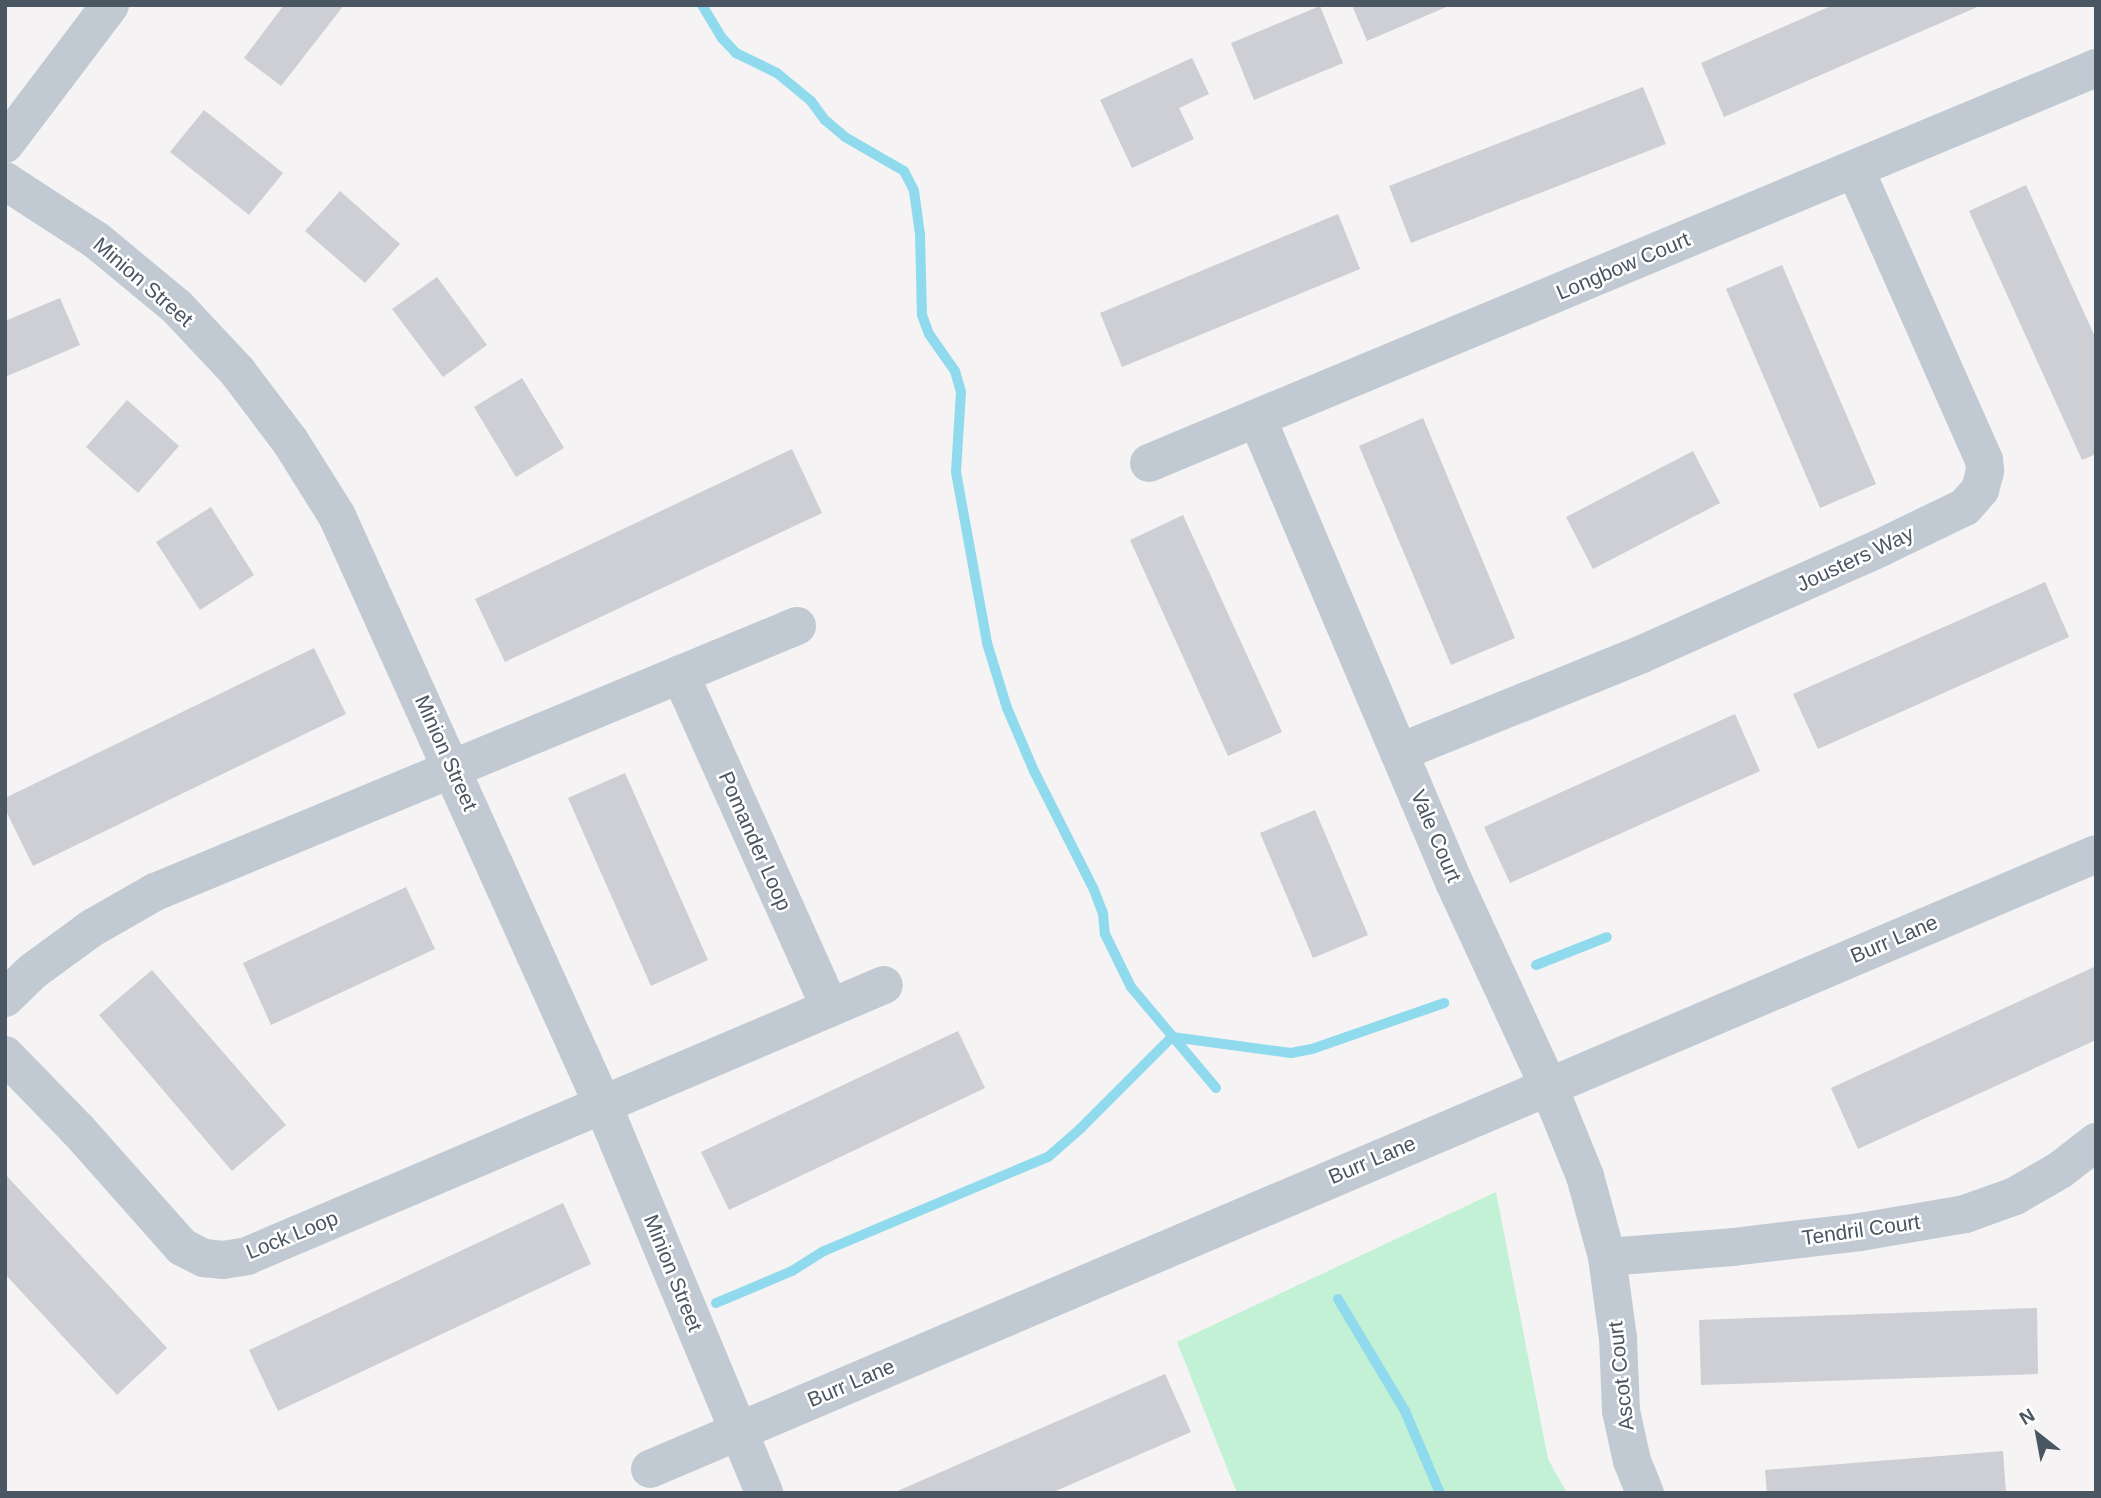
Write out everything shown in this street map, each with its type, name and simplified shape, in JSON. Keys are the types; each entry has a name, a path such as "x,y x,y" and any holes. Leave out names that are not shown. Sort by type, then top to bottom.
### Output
{"street":[{"path":"5,144 110,5"},
{"name":"Longbow Court","path":"1149,463 2096,68"},
{"name":"Jousters Way","path":"1401,752 1642,654 1880,548 1965,507 1980,490 1985,471 1984,460 1855,169"},
{"name":"Minion Street","path":"5,181 96,240 177,307 237,372 290,441 337,516 602,1103 764,1493"},
{"name":"Vale Court","path":"1257,418 1454,882 1548,1085 1585,1177 1606,1257"},
{"path":"5,998 33,971 92,928 155,892 797,626"},
{"name":"Pomander Loop","path":"680,674 830,1008"},
{"name":"Burr Lane","path":"650,1469 2096,854"},
{"path":"602,1103 884,985"},
{"name":"Lock Loop","path":"5,1055 79,1131 182,1247 204,1258 223,1260 247,1256 602,1103"},
{"name":"Tendril Court","path":"1606,1257 1733,1247 1860,1232 1965,1214 2015,1196 2060,1170 2096,1142"},
{"name":"Ascot Court","path":"1606,1257 1618,1339 1620,1411 1632,1461 1645,1493"}],"green space":[{"path":"1496,1192 1548,1459 1567,1493 1237,1493 1177,1342"}],"building":[{"path":"284,5 344,5 281,86 244,58"},
{"path":"1352,5 1451,5 1367,41"},
{"path":"1833,5 1982,5 1724,117 1701,63"},
{"path":"1320,6 1343,63 1254,100 1231,43"},
{"path":"1192,58 1209,94 1179,108 1194,139 1132,168 1100,100"},
{"path":"1643,87 1666,144 1411,243 1389,186"},
{"path":"204,110 283,173 249,215 170,152"},
{"path":"2026,185 2096,339 2096,454 2082,460 1969,211"},
{"path":"340,191 400,244 365,283 305,231"},
{"path":"1338,214 1360,269 1122,367 1100,313"},
{"path":"1782,265 1876,484 1820,508 1726,289"},
{"path":"437,277 487,345 443,377 392,309"},
{"path":"60,298 80,345 5,377 5,321"},
{"path":"522,378 564,448 516,477 474,407"},
{"path":"127,400 179,446 138,493 86,447"},
{"path":"1423,418 1515,638 1451,665 1359,446"},
{"path":"792,449 822,513 505,662 475,599"},
{"path":"1693,451 1720,503 1593,569 1566,517"},
{"path":"211,507 254,575 200,610 156,542"},
{"path":"1183,515 1282,732 1228,756 1130,540"},
{"path":"2045,582 2069,637 1818,749 1793,694"},
{"path":"314,648 346,714 33,866 5,809 5,798"},
{"path":"1735,714 1760,771 1510,883 1484,827"},
{"path":"625,773 708,960 651,986 568,798"},
{"path":"1315,810 1368,935 1313,958 1260,833"},
{"path":"406,887 435,949 271,1025 243,963"},
{"path":"2096,966 2096,1040 1858,1149 1831,1088"},
{"path":"152,970 286,1125 232,1171 99,1015"},
{"path":"958,1031 985,1088 729,1210 701,1152"},
{"path":"5,1174 167,1348 117,1395 5,1274"},
{"path":"563,1203 591,1264 278,1411 249,1350"},
{"path":"2037,1308 2038,1374 1701,1385 1699,1320"},
{"path":"1165,1374 1191,1432 1051,1493 893,1493"},
{"path":"2003,1451 2006,1493 1767,1493 1765,1470"}],"waterway":[{"path":"702,5 722,38 736,53 777,73 811,101 825,120 845,137 904,171 914,191 920,234 922,315 929,334 955,371 961,392 956,472 987,643 1007,708 1034,771 1094,890 1103,913 1105,934 1131,987 1216,1088"},
{"path":"1536,965 1607,937"},
{"path":"716,1303 792,1271 824,1251 1048,1157 1080,1129 1172,1037 1291,1053 1312,1049 1444,1003"},
{"path":"1338,1299 1405,1411 1440,1493"}]}
